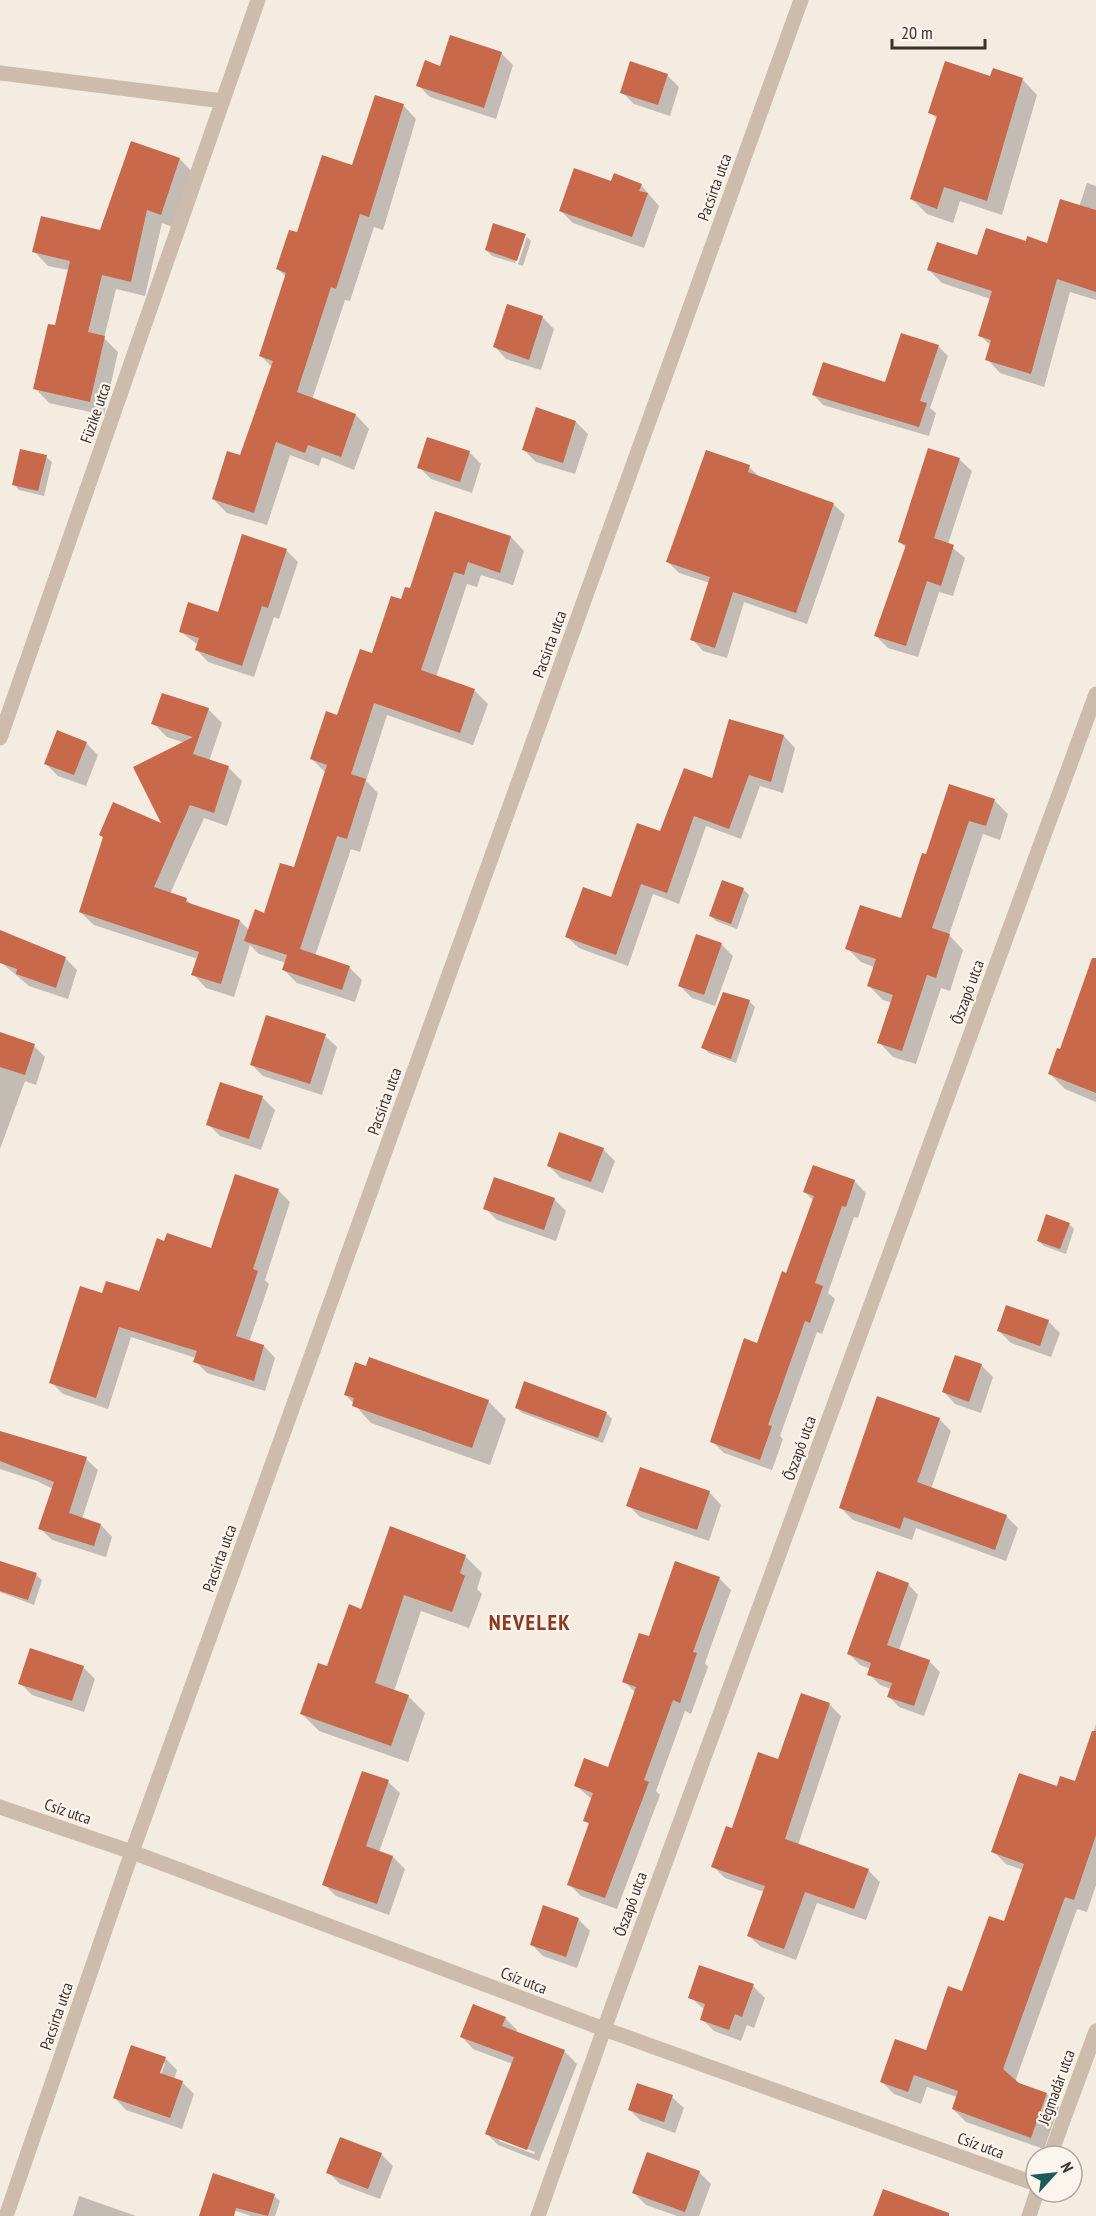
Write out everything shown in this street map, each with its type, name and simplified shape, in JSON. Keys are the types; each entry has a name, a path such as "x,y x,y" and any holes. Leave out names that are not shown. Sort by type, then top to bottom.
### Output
{"street":[{"name":"Füzike utca","path":"0,738 258,0"},
{"name":"Pacsirta utca","path":"6,2216 132,1852 801,0"},
{"path":"0,72 224,101"},
{"name":"Őszapó utca","path":"538,2216 604,2029 1096,694"},
{"name":"Csíz utca","path":"0,1807 132,1852 604,2029 1024,2180"},
{"name":"Jégmadár utca","path":"1054,2144 1096,2031"}],"building":[{"path":"450,35 502,52 484,108 416,86 425,60 440,66"},
{"path":"630,61 668,74 658,105 620,93"},
{"path":"945,61 990,76 993,68 1023,78 987,201 944,187 937,209 910,199 937,116 928,113"},
{"path":"375,95 404,104 369,217 360,214 336,289 331,287 297,392 356,414 341,457 308,445 305,453 276,442 254,513 212,499 227,451 240,455 273,361 259,356 286,273 276,269 289,230 297,232 322,155 352,165"},
{"path":"131,141 180,158 161,215 147,210 131,282 102,275 88,332 105,336 90,402 33,389 48,324 55,325 70,261 32,252 41,216 100,230"},
{"path":"574,168 611,181 614,173 642,184 639,191 648,193 632,237 559,211"},
{"path":"1060,199 1096,210 1096,292 1057,279 1031,374 985,360 991,340 978,336 992,291 927,270 937,242 977,255 986,228 1026,241 1027,236 1047,243"},
{"path":"493,223 526,234 517,261 485,250"},
{"path":"507,304 543,316 529,360 493,347"},
{"path":"901,333 939,345 920,401 927,403 919,427 812,395 823,362 885,382"},
{"path":"536,407 576,421 563,463 522,450"},
{"path":"427,437 470,451 460,482 417,468"},
{"path":"928,448 960,458 934,538 954,545 941,586 927,581 906,646 874,636 906,545 898,542"},
{"path":"20,449 47,455 38,491 12,485"},
{"path":"706,450 750,465 748,472 834,503 796,613 733,592 715,648 690,640 710,577 666,562"},
{"path":"435,511 511,536 500,573 468,562 464,575 454,572 421,670 475,689 460,733 374,703 351,774 366,779 347,839 337,836 300,949 350,966 342,990 282,970 287,955 244,941 255,909 264,913 280,863 294,867 327,765 310,759 326,711 337,715 360,649 372,653 391,596 401,599 405,587 410,588"},
{"path":"242,534 287,549 268,608 262,606 242,666 195,650 199,638 179,632 188,602 218,612"},
{"path":"162,693 209,708 193,754 229,766 214,813 190,805 154,887 187,898 186,902 240,920 221,984 191,975 199,952 79,912 103,837 99,835 113,802 161,823 133,767 193,737 151,724"},
{"path":"729,719 784,735 771,782 749,775 729,829 694,816 667,893 641,884 616,955 565,937 583,887 611,897 637,823 660,831 684,768 712,778"},
{"path":"57,730 87,742 74,775 44,764"},
{"path":"949,784 995,799 986,826 969,821 932,928 950,934 936,978 927,975 902,1051 877,1043 893,995 867,986 876,959 845,949 860,905 901,918 922,853 926,854"},
{"path":"722,880 744,888 731,924 709,916"},
{"path":"0,930 66,957 56,988 16,974 17,969 0,963"},
{"path":"696,934 722,943 704,995 678,986"},
{"path":"1092,958 1096,958 1096,1093 1048,1074 1057,1048 1060,1049"},
{"path":"723,992 750,1000 731,1059 701,1048"},
{"path":"266,1015 326,1034 310,1084 250,1065"},
{"path":"0,1032 35,1044 25,1075 0,1067"},
{"path":"220,1082 263,1096 249,1139 206,1125"},
{"path":"559,1132 604,1148 591,1182 547,1166"},
{"path":"813,1165 855,1180 846,1207 842,1206 815,1283 823,1286 810,1323 805,1321 768,1425 772,1426 760,1460 710,1442 744,1338 757,1343 782,1271 786,1273 814,1196 803,1192"},
{"path":"235,1174 279,1189 253,1269 258,1271 236,1336 264,1345 254,1381 193,1362 197,1351 119,1327 96,1398 49,1383 80,1286 102,1293 106,1281 139,1291 157,1238 164,1241 167,1233 211,1248"},
{"path":"494,1177 555,1198 544,1230 483,1209"},
{"path":"1046,1214 1070,1223 1060,1249 1037,1241"},
{"path":"1006,1305 1049,1320 1040,1346 997,1331"},
{"path":"955,1355 982,1364 969,1402 942,1392"},
{"path":"369,1357 489,1400 472,1448 352,1406 354,1398 344,1395 355,1362 366,1366"},
{"path":"524,1381 607,1412 598,1438 515,1408"},
{"path":"877,1396 940,1418 917,1482 1007,1515 995,1550 904,1517 900,1529 839,1508"},
{"path":"0,1431 87,1457 69,1513 101,1524 94,1546 38,1529 54,1482 0,1461"},
{"path":"640,1467 710,1491 697,1530 626,1506"},
{"path":"390,1526 466,1555 460,1573 465,1576 452,1612 404,1595 375,1683 409,1695 391,1746 300,1714 318,1663 327,1666 349,1604 361,1609"},
{"path":"0,1561 37,1573 28,1600 0,1591"},
{"path":"675,1561 720,1577 693,1652 697,1653 680,1703 673,1700 644,1780 649,1782 605,1898 567,1885 589,1823 583,1821 593,1793 574,1786 584,1758 608,1767 636,1687 622,1682 639,1633 649,1636"},
{"path":"877,1571 909,1583 887,1645 930,1660 914,1706 887,1697 892,1683 867,1675 871,1663 847,1654"},
{"path":"30,1648 84,1666 72,1701 18,1684"},
{"path":"801,1693 830,1703 785,1839 869,1869 854,1909 805,1892 784,1949 747,1936 765,1886 711,1867 726,1826 732,1828 758,1752 778,1759"},
{"path":"1092,1731 1096,1731 1096,1835 1074,1900 1065,1897 1003,2069 1019,2083 1047,2093 1031,2138 952,2109 958,2091 914,2075 908,2092 880,2082 895,2039 926,2050 948,1986 962,1991 989,1916 1004,1921 1024,1864 991,1852 1019,1773 1057,1786 1060,1776 1075,1781"},
{"path":"362,1771 389,1780 366,1846 393,1856 377,1904 322,1885"},
{"path":"543,1905 579,1918 566,1957 530,1945"},
{"path":"699,1965 754,1984 742,2017 735,2014 729,2030 700,2020 705,2004 688,1998"},
{"path":"473,2004 506,2017 502,2026 565,2050 527,2150 485,2134 514,2057 460,2037"},
{"path":"131,2045 166,2057 160,2073 183,2081 170,2118 113,2098"},
{"path":"637,2083 673,2095 664,2122 628,2110"},
{"path":"340,2137 382,2153 368,2189 326,2173"},
{"path":"647,2152 700,2171 685,2212 632,2193"},
{"path":"213,2173 275,2194 268,2216 236,2208 234,2216 199,2216"},
{"path":"883,2189 949,2213 949,2216 873,2216"}],"district":[{"name":"NEVELEK","path":"530,1622"}]}
